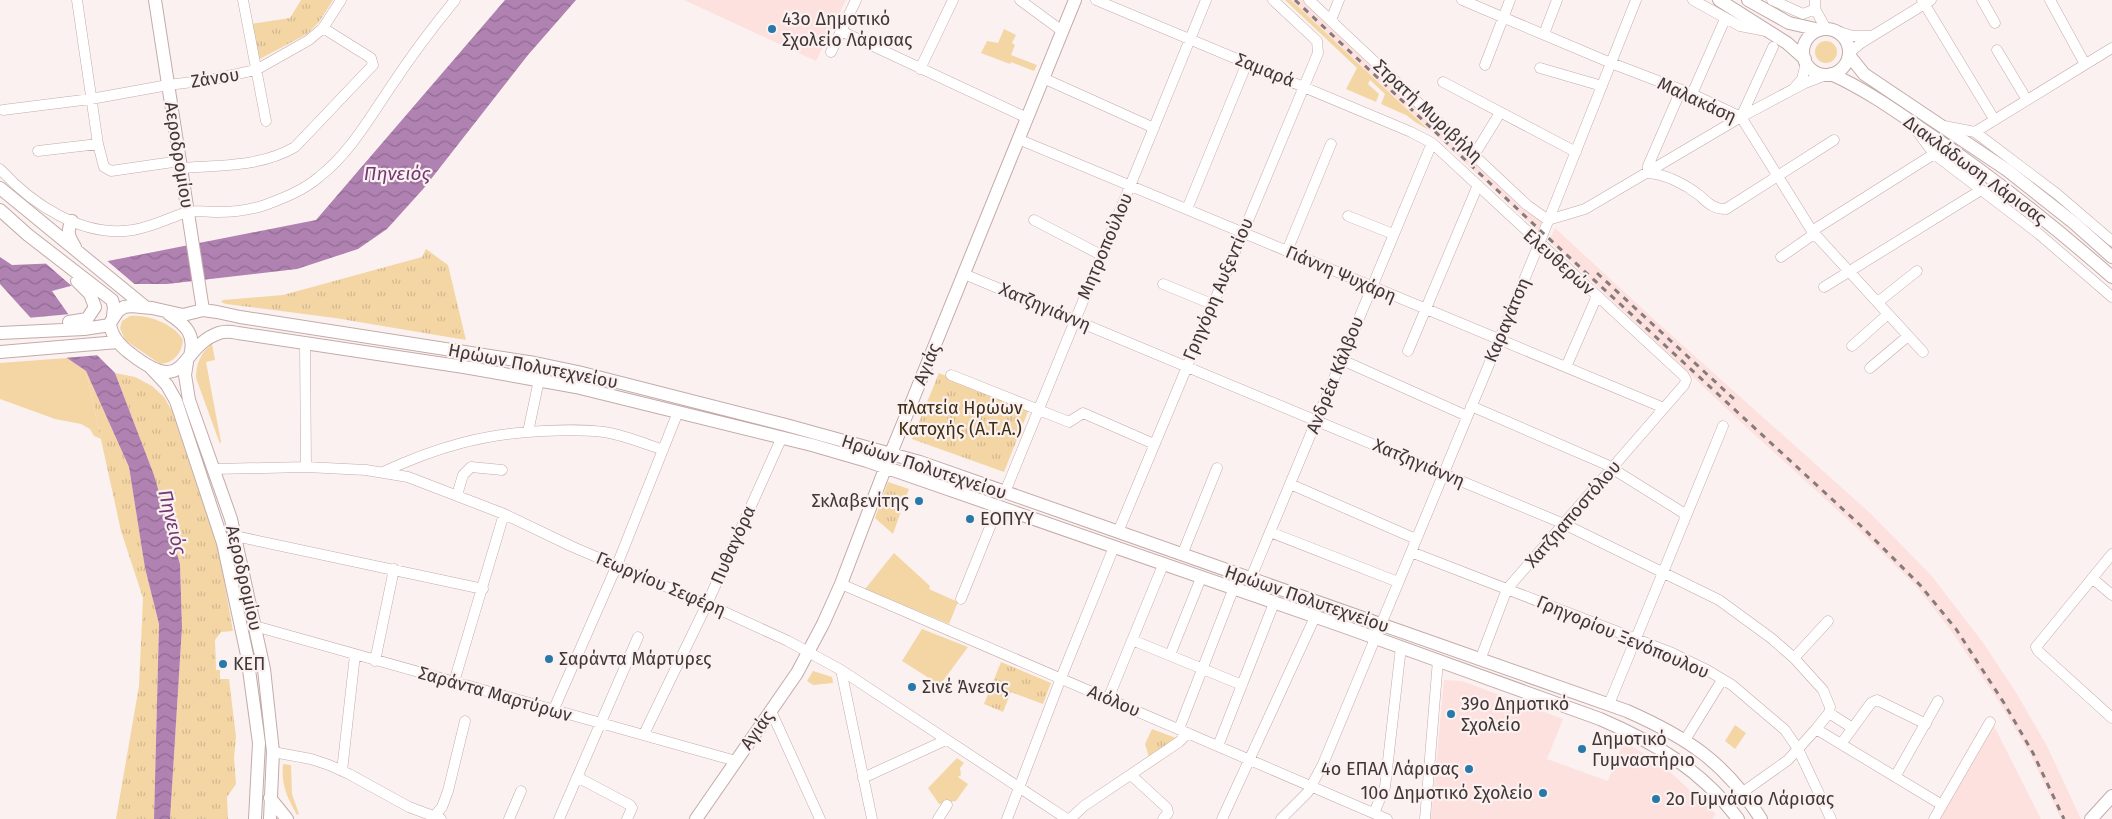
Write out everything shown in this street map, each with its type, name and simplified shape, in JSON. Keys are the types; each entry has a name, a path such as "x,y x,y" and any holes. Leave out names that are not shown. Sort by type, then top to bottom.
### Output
{"main road":[{"name":"Αεροδρομίου","path":"155,0 203,310 209,313 214,320 211,338"},
{"name":"Αγιάς","path":"696,819 810,652 841,584 891,454 1074,0"},
{"path":"1719,0 1787,43 1814,71 1828,75 1843,68 1849,54 1846,40 1827,30 1789,24 1755,2"},
{"path":"1805,61 1805,45 1808,38 1827,30"},
{"name":"Διακλάδωση Λάρισας","path":"1849,54 1864,74 2008,170 2074,223 2112,257"},
{"name":"Διακλάδωση Λάρισας","path":"1828,75 1853,85 1908,120 2027,206 2112,277"},
{"path":"0,188 139,302 164,312 183,325 192,337 193,345 189,360"},
{"path":"0,210 42,246 112,300 114,307 112,321 118,342 150,367 169,371 181,367 211,338"},
{"path":"71,245 68,229 72,221"},
{"path":"62,262 70,274 88,291 94,302 92,314 86,325"},
{"path":"0,333 52,330 112,321 124,307 139,302"},
{"name":"Ηρώων Πολυτεχνείου","path":"164,312 187,315 203,310 471,352 562,369 891,454 1005,492 1250,580 1609,704 1643,718 1685,740 1715,762 1743,792 1761,819"},
{"name":"Ηρώων Πολυτεχνείου","path":"211,338 221,332 238,333 539,380 604,393 782,437 886,467 1578,710 1633,734 1675,758 1697,774 1717,793 1738,819"},
{"path":"0,352 118,342"},
{"name":"Αεροδρομίου","path":"189,360 185,374 189,400 214,469 235,536 264,669 273,752 273,800 270,819"},
{"name":"Αεροδρομίου","path":"150,367 167,385 176,401 223,543 252,685 258,737 254,819"},
{"path":"257,783 287,819"},
{"path":"2091,819 2112,796"}],"street":[{"path":"77,0 98,144 102,163 108,170 180,164 243,164 284,154 295,147 374,65 371,58 324,28"},
{"path":"243,0 266,121"},
{"name":"Ζάνου","path":"3,110 91,99 168,85 209,80 256,70 310,40 324,28 341,0"},
{"path":"0,169 33,199 72,221 103,230 122,231 147,227 188,213 246,210 295,192 326,172 364,126 416,49 455,0"},
{"path":"831,52 856,0"},
{"path":"920,69 952,0"},
{"path":"1020,0 1062,31"},
{"name":"Σαμαρά","path":"1096,0 1303,85 1432,143"},
{"name":"Μητροπούλου","path":"1005,492 1206,0"},
{"name":"Γρηγόρη Αυξεντίου","path":"1118,532 1318,52 1319,46 1314,38 1273,0"},
{"name":"Στρατή Μυριβήλη","path":"1309,0 1533,210 1548,220"},
{"path":"1331,20 1339,0"},
{"name":"Μαλακάση","path":"1462,0 1611,63 1692,94 1742,117 1813,233 1923,352"},
{"path":"1486,65 1510,0"},
{"path":"1544,34 1557,0"},
{"name":"Καραγάτση","path":"1281,819 1300,802 1312,786 1326,757 1539,244 1636,0"},
{"path":"1693,0 1725,19 1751,29 1770,32"},
{"path":"1772,0 1800,14 1808,13 1815,5 1827,30 1853,36 1871,36"},
{"path":"1982,0 1995,23"},
{"path":"2050,0 2085,64"},
{"path":"1849,54 1871,36 1926,1 1994,120"},
{"path":"1692,94 1725,19"},
{"path":"841,31 1027,118"},
{"path":"1742,117 1773,47"},
{"path":"1975,132 2112,48"},
{"path":"1997,50 2027,100"},
{"path":"1793,89 1802,79 1805,61"},
{"path":"1187,210 1246,63"},
{"path":"1540,68 1602,86"},
{"path":"1548,220 1585,208 1793,89 1828,75"},
{"path":"1043,78 1154,128"},
{"path":"1443,82 1576,152"},
{"path":"1648,173 1648,166 1681,90"},
{"path":"1474,155 1500,113"},
{"path":"1908,120 1934,154 2038,234 2112,297"},
{"path":"1943,126 1975,132 2056,194 2112,241"},
{"name":"Γιάννη Ψυχάρη","path":"1018,139 1664,408"},
{"path":"1648,173 1661,173 1698,194 1716,209 1726,209 1834,140"},
{"name":"Ελευθερών","path":"1432,143 1686,380"},
{"name":"Ανδρέα Κάλβου","path":"1250,580 1432,143"},
{"path":"38,151 98,144"},
{"path":"1287,251 1331,144"},
{"path":"1781,257 1813,233 1934,154"},
{"path":"1408,351 1478,185"},
{"path":"1824,287 1981,190"},
{"path":"1348,216 1393,234"},
{"path":"1034,220 1101,255"},
{"path":"1878,302 1917,271"},
{"name":"Χατζηγιάννη","path":"964,274 1564,524 1729,606 1794,658 1823,690 1830,707 1829,713"},
{"path":"1164,284 1212,304"},
{"path":"1566,367 1597,296"},
{"path":"1852,346 1888,314"},
{"path":"1870,368 1908,336"},
{"path":"305,343 306,467"},
{"path":"1342,360 1614,468 1685,514"},
{"path":"952,375 1069,422 1083,413 1154,444"},
{"path":"528,432 539,380"},
{"name":"Χατζηαποστόλου","path":"1480,660 1507,589 1614,468 1686,380"},
{"path":"553,711 678,412"},
{"path":"1609,704 1685,514 1723,426"},
{"path":"383,472 431,451 499,434 577,430 605,432 662,450"},
{"name":"Πυθαγόρα","path":"644,734 707,604 782,437"},
{"name":"Γεωργίου Σεφέρη","path":"214,469 306,467 383,472 408,477 504,514 810,652 841,670 1069,819"},
{"path":"457,495 464,475 471,467 502,470"},
{"path":"1182,555 1217,468"},
{"path":"1290,484 1416,539"},
{"path":"961,599 998,507"},
{"path":"454,682 504,514"},
{"path":"1270,532 1398,582"},
{"path":"235,536 483,589"},
{"path":"1008,819 1061,678 1114,547"},
{"name":"Γρηγορίου Ξενόπουλου","path":"1411,552 1672,653 1722,680 1765,712 1784,730 1798,749 1831,819"},
{"path":"2112,554 2036,647 2038,651 2112,718"},
{"path":"1108,699 1163,565"},
{"path":"375,661 394,569"},
{"path":"1170,655 1201,578"},
{"path":"2092,578 2112,596"},
{"name":"Αιόλου","path":"841,584 1387,819"},
{"path":"1069,819 1084,806 1179,742 1203,669 1234,590"},
{"path":"1218,746 1274,603"},
{"path":"1222,819 1315,617"},
{"path":"1794,658 1828,621"},
{"name":"Σαράντα Μαρτύρων","path":"255,626 553,711 736,760"},
{"path":"559,819 638,637"},
{"path":"1132,640 1242,685"},
{"path":"1374,813 1385,787 1402,647"},
{"path":"342,771 355,655"},
{"path":"1425,819 1438,660"},
{"path":"841,670 872,819"},
{"path":"1685,740 1722,680"},
{"path":"1841,744 1871,703 1878,700 1926,724"},
{"path":"1895,777 1938,701"},
{"path":"771,711 817,818"},
{"path":"1743,792 1788,760 1829,713 1852,727"},
{"path":"273,752 311,759 342,771 399,803 436,818 448,791 465,721"},
{"path":"1934,819 1990,722"},
{"path":"1816,729 1942,805"},
{"path":"863,778 946,740"},
{"path":"1130,775 1167,808 1168,813 1163,819"},
{"path":"577,778 630,805 632,808 627,819"},
{"path":"510,819 521,792"},
{"path":"1014,803 1017,819"},
{"path":"938,819 947,805"}],"shaded area":[{"path":"684,0 846,0 816,61"},
{"path":"1291,0 1313,0 1545,218 1539,232"},
{"path":"1555,228 1871,514 1931,575 1984,644 2017,694 2047,746 2081,819 2061,819 2030,754 2001,705 1952,632 1917,587 1857,528 1745,426 1549,241"},
{"path":"1444,680 1462,681 1563,719 1547,759 1608,781 1624,741 1668,770 1716,814 1712,819 1431,819"},
{"path":"1994,726 2041,819 1940,819"}],"green space":[{"path":"301,0 333,0 319,22 307,34 258,60 250,24 290,18"},
{"path":"1285,0 1291,0 1429,130 1406,115 1381,104 1385,94 1370,80 1368,84 1379,94 1376,102 1346,89 1357,68"},
{"path":"1004,29 1016,35 1012,43 1015,45 1011,55 1037,65 1034,71 981,53 987,41 998,43"},
{"path":"1826,41 1834,44 1837,52 1834,60 1826,63 1818,60 1815,52 1818,44"},
{"path":"426,249 448,265 466,340 335,318 221,302 223,300 283,295 422,257"},
{"path":"130,316 152,318 174,329 183,340 179,353 169,362 160,364 125,340 120,328 122,321"},
{"path":"212,344 215,360 206,362 220,444 196,378 200,359"},
{"path":"67,358 86,371 101,439 94,436 90,429 81,424 55,419 0,399 0,363"},
{"path":"86,371 129,467 145,568 159,624 154,819 116,819 139,686 143,598 121,531"},
{"path":"115,373 135,377 152,386 164,397 172,411 219,552 233,631 221,632 215,640 216,670 220,670 220,679 229,679 236,737 234,758 236,784 227,797 228,819 170,819 182,627 180,564 154,475"},
{"name":"πλατεία Ηρώων Κατοχής (Α.Τ.Α.)","path":"939,373 1029,409 1004,472 912,439"},
{"path":"888,482 909,489 893,534 875,518"},
{"path":"894,553 930,586 929,589 958,602 949,624 865,589"},
{"path":"922,629 968,647 940,685 902,661"},
{"path":"1001,662 1051,683 1043,704 1011,692 1003,712 984,704"},
{"path":"813,671 832,677 833,683 813,685 807,681"},
{"path":"1735,725 1746,733 1735,749 1725,741"},
{"path":"1152,729 1176,738 1149,757 1145,744"},
{"path":"957,758 964,763 960,768 961,775 958,777 968,784 956,801 939,804 928,788"},
{"path":"283,764 291,765 292,794 299,814 297,815 286,791 283,778"}],"water":[{"name":"Πηνειός","path":"505,0 576,0 528,55 424,188 387,229 358,249 297,269 167,284 78,284 52,291 97,355 115,373 154,475 180,564 182,627 170,819 154,819 159,624 145,568 129,467 86,371 67,358 0,284 0,257 12,265 108,261 316,220"}],"pier":[{"path":"105,259 138,287 74,288 43,261"},
{"path":"71,314 100,355 64,358 27,318"}],"railway":[{"path":"1295,0 1543,233 1860,525 1920,585 1956,629 2004,703 2033,753 2064,819"},
{"path":"1597,273 1735,400"}],"place":[{"name":"43ο Δημοτικό Σχολείο Λάρισας","path":"772,29"},
{"name":"Σκλαβενίτης","path":"919,501"},
{"name":"ΕΟΠΥΥ","path":"970,519"},
{"name":"Σαράντα Μάρτυρες","path":"549,659"},
{"name":"ΚΕΠ","path":"223,664"},
{"name":"Σινέ Άνεσις","path":"912,687"},
{"name":"39ο Δημοτικό Σχολείο","path":"1451,714"},
{"name":"Δημοτικό Γυμναστήριο","path":"1582,749"},
{"name":"4ο ΕΠΑΛ Λάρισας","path":"1469,769"},
{"name":"10ο Δημοτικό Σχολείο","path":"1543,793"},
{"name":"2ο Γυμνάσιο Λάρισας","path":"1656,799"}]}
